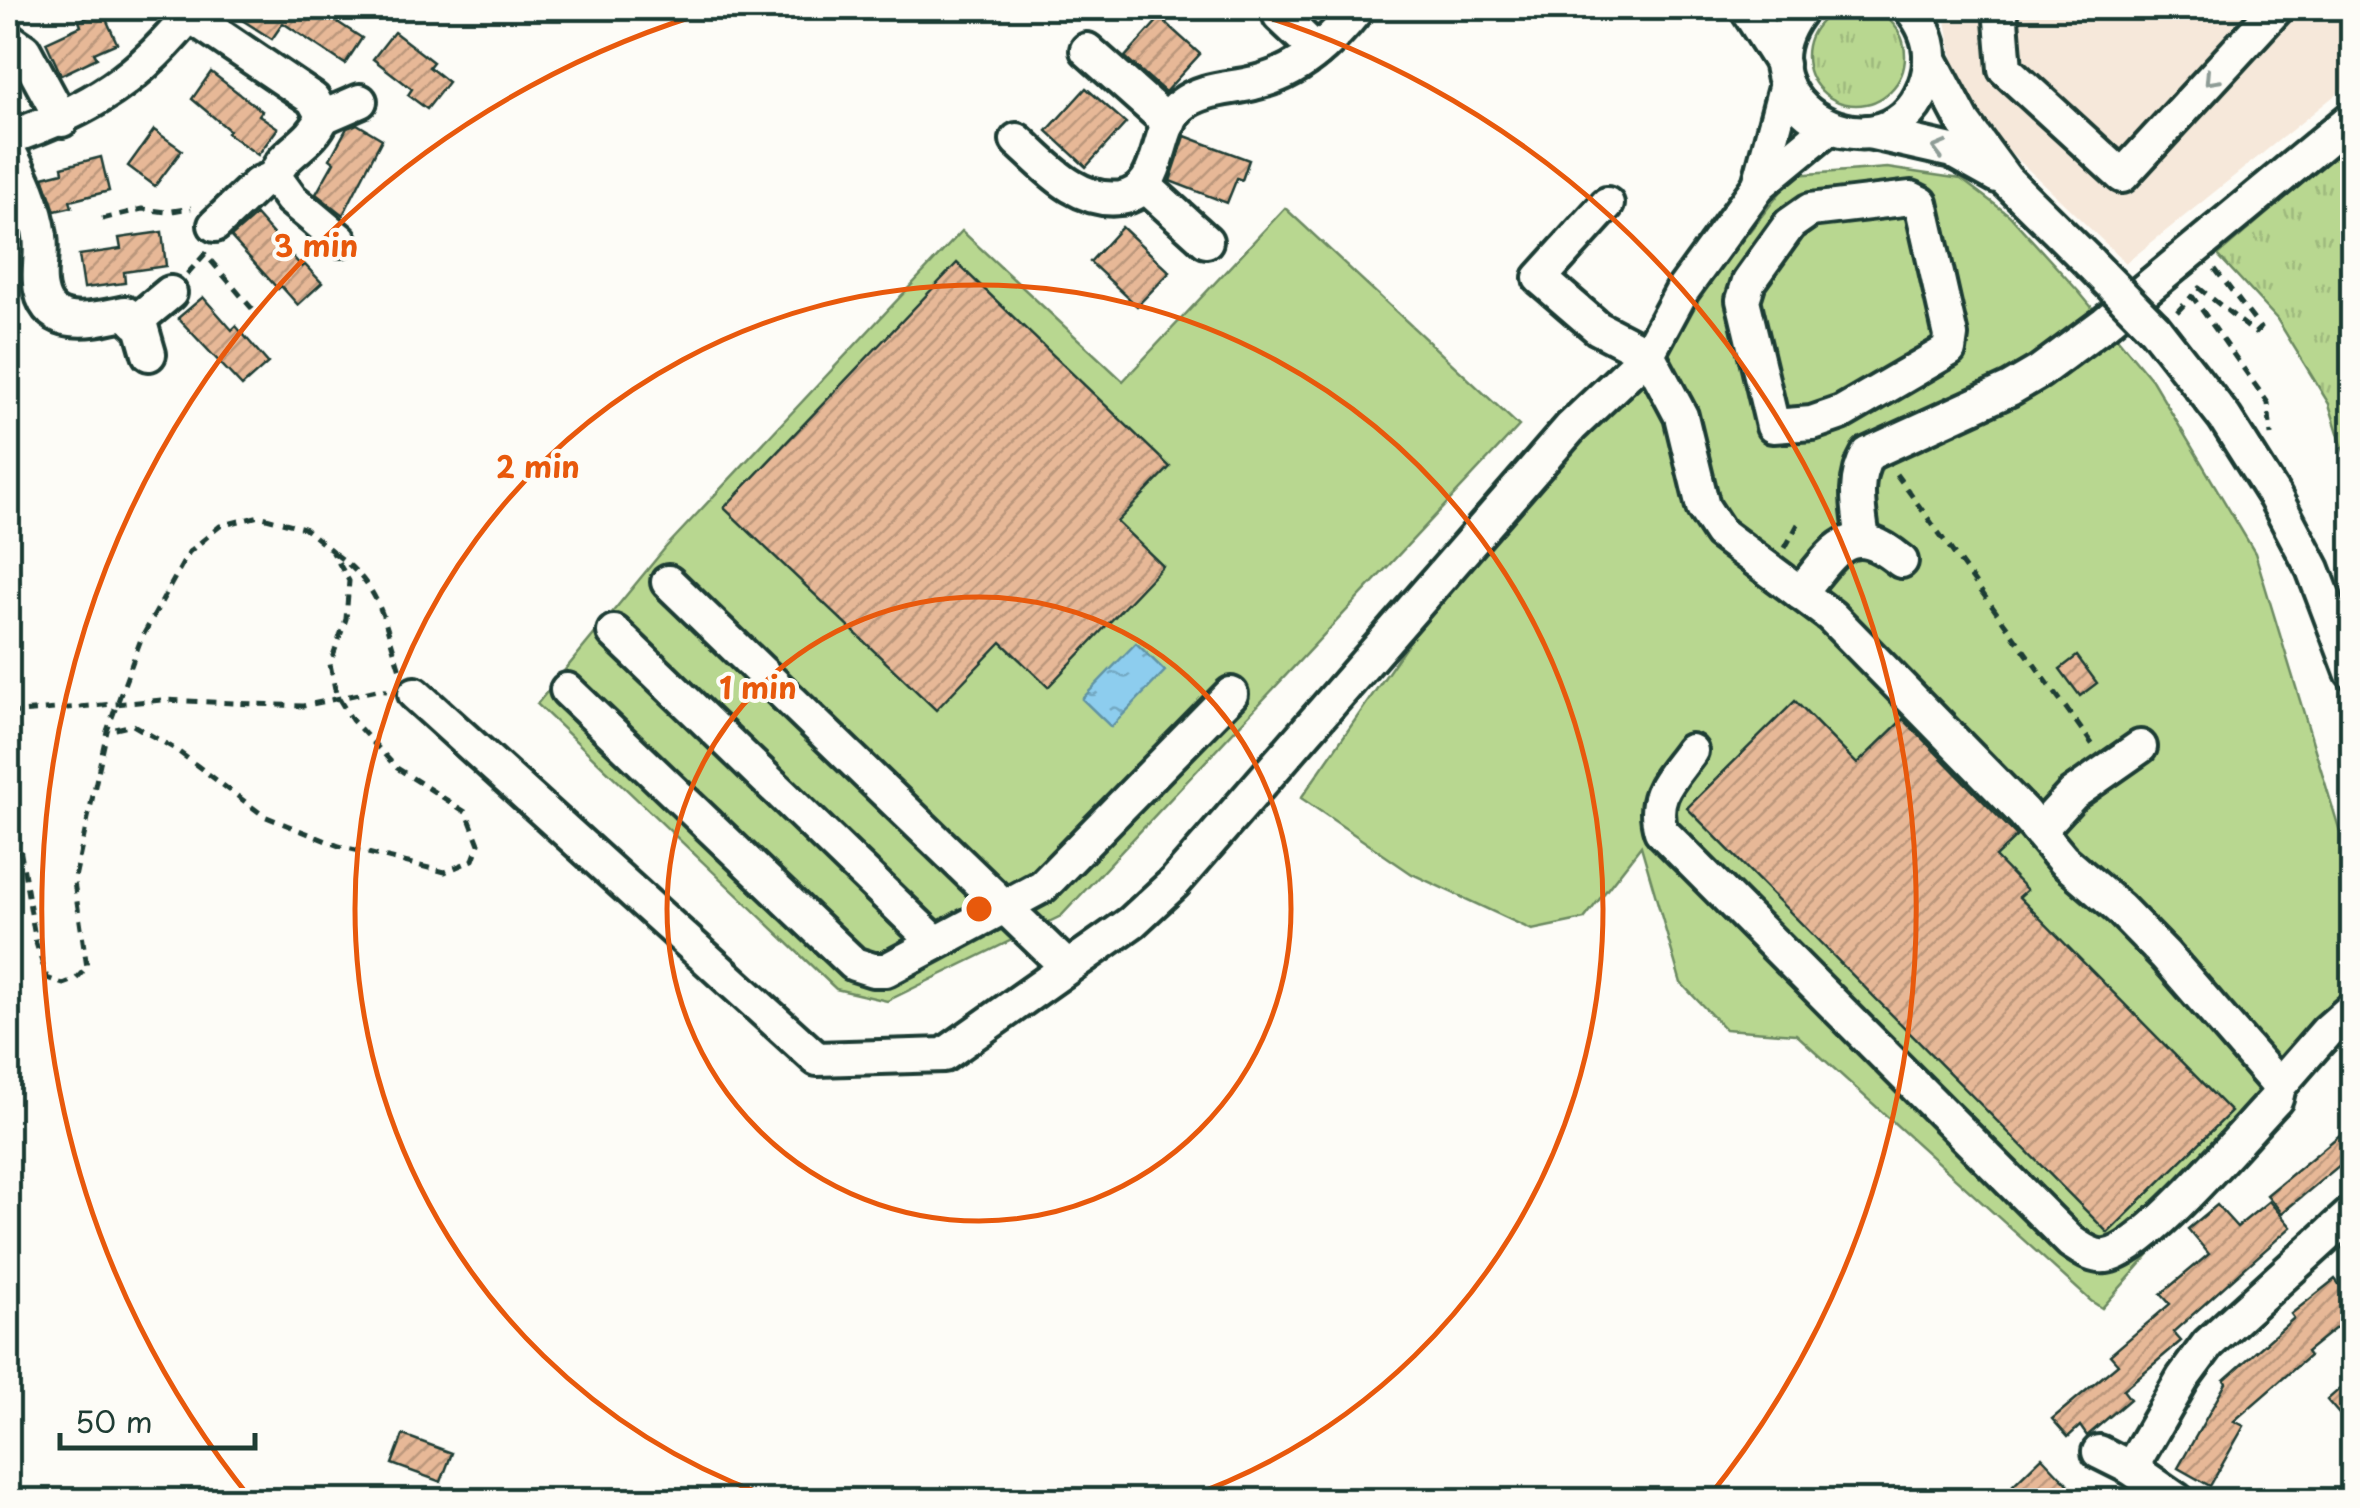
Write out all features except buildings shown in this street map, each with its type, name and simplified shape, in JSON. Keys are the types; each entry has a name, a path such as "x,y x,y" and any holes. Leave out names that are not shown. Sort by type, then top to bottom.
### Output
{"street":[{"path":"1016,140 1069,187 1102,199 1125,198 1152,174 1178,107 1196,96 1302,66 1358,8"},
{"path":"1746,8 1806,114 1828,128 1868,132 1952,151 2006,180"},
{"path":"1759,185 1784,74 1784,38 1802,8"},
{"path":"2000,8 2005,69 2122,176 2277,8"},
{"path":"8,138 62,120 113,91 142,67 192,11 313,99 323,117"},
{"path":"1868,132 1889,126 1915,105 1924,89 1930,47 1919,12"},
{"path":"1280,16 1317,51"},
{"path":"8,38 24,50 62,120"},
{"path":"1087,50 1169,123"},
{"path":"1930,60 1964,123 2006,180 2155,328 2226,418 2275,497 2313,569 2352,672"},
{"path":"340,240 291,199 275,176 278,164 315,136 323,117 360,102"},
{"path":"1863,540 1857,482 1868,454 1888,461 2039,372 2352,118"},
{"path":"415,694 817,1059 944,1055 1132,922 1174,883 1571,427 1648,354 1682,292 1759,185 1828,128"},
{"path":"8,150 25,184 40,236 40,292 55,314 81,323 125,313 141,326 149,354"},
{"path":"208,213 275,176"},
{"path":"1144,185 1206,242"},
{"path":"1911,198 1921,203 1950,336 1949,350 1855,406 1812,423 1773,426 1743,300 1749,281 1790,224 1810,210 1911,198"},
{"path":"1607,204 1540,278 1598,328 1648,354 1681,416 1702,507 1720,532 1831,616 2063,860 2120,909 2165,956 2279,1086"},
{"path":"135,322 170,293"},
{"path":"1855,406 1888,461"},
{"path":"1800,593 1842,546 1863,540 1879,543 1901,561"},
{"path":"668,582 1067,966"},
{"path":"614,632 936,942"},
{"path":"568,690 854,964 873,970 886,970 1044,886 1231,694"},
{"path":"2038,831 2073,794 2140,747"},
{"path":"1691,750 1659,795 1655,812 1660,831 2071,1242 2095,1256 2111,1256 2149,1232 2276,1099 2279,1086 2327,1031 2352,1010"},
{"path":"2131,1468 2182,1378 2208,1344 2352,1214"},
{"path":"2099,1452 2131,1468 2177,1500"}],"path":[{"path":"102,219 142,208 208,213"},
{"path":"2198,246 2260,328 2255,333 2199,288 2192,296 2268,403 2271,440"},
{"path":"170,293 205,254 254,310"},
{"path":"1888,461 2109,768"},
{"path":"8,818 17,830 36,943 48,978 63,984 76,979 87,967 74,882 107,730 141,639 189,552 220,526 260,516 304,528 359,571 384,614 400,669 415,694"},
{"path":"107,730 132,726 174,749 264,816 339,846 445,872 472,860 480,844 467,813 398,768 352,720 338,697 330,664 346,618 349,581 332,551"},
{"path":"8,714 162,700 303,706 377,690 415,694"}],"shaded area":[{"path":"1944,8 2352,8 2352,78 2126,263 1986,129 1957,87"}],"green space":[{"path":"1856,7 1875,10 1891,21 1902,37 1902,75 1891,91 1875,102 1856,105 1837,102 1821,91 1810,75 1807,56 1810,37 1821,21 1837,10"},
{"path":"2352,141 2352,477 2329,404 2277,319 2218,255"},
{"path":"1887,168 1961,179 2009,215 2152,380 2255,553 2352,871 2352,1037 2316,1066 2102,1308 1796,1034 1725,1029 1681,983 1641,846 1584,919 1532,930 1412,874 1301,798 1412,638 1602,418 1794,175"},
{"path":"1285,208 1519,426 1061,916 887,1001 836,989 537,704 666,547 962,231 1123,381"}],"water":[{"path":"1136,643 1165,671 1111,727 1082,699"}]}
